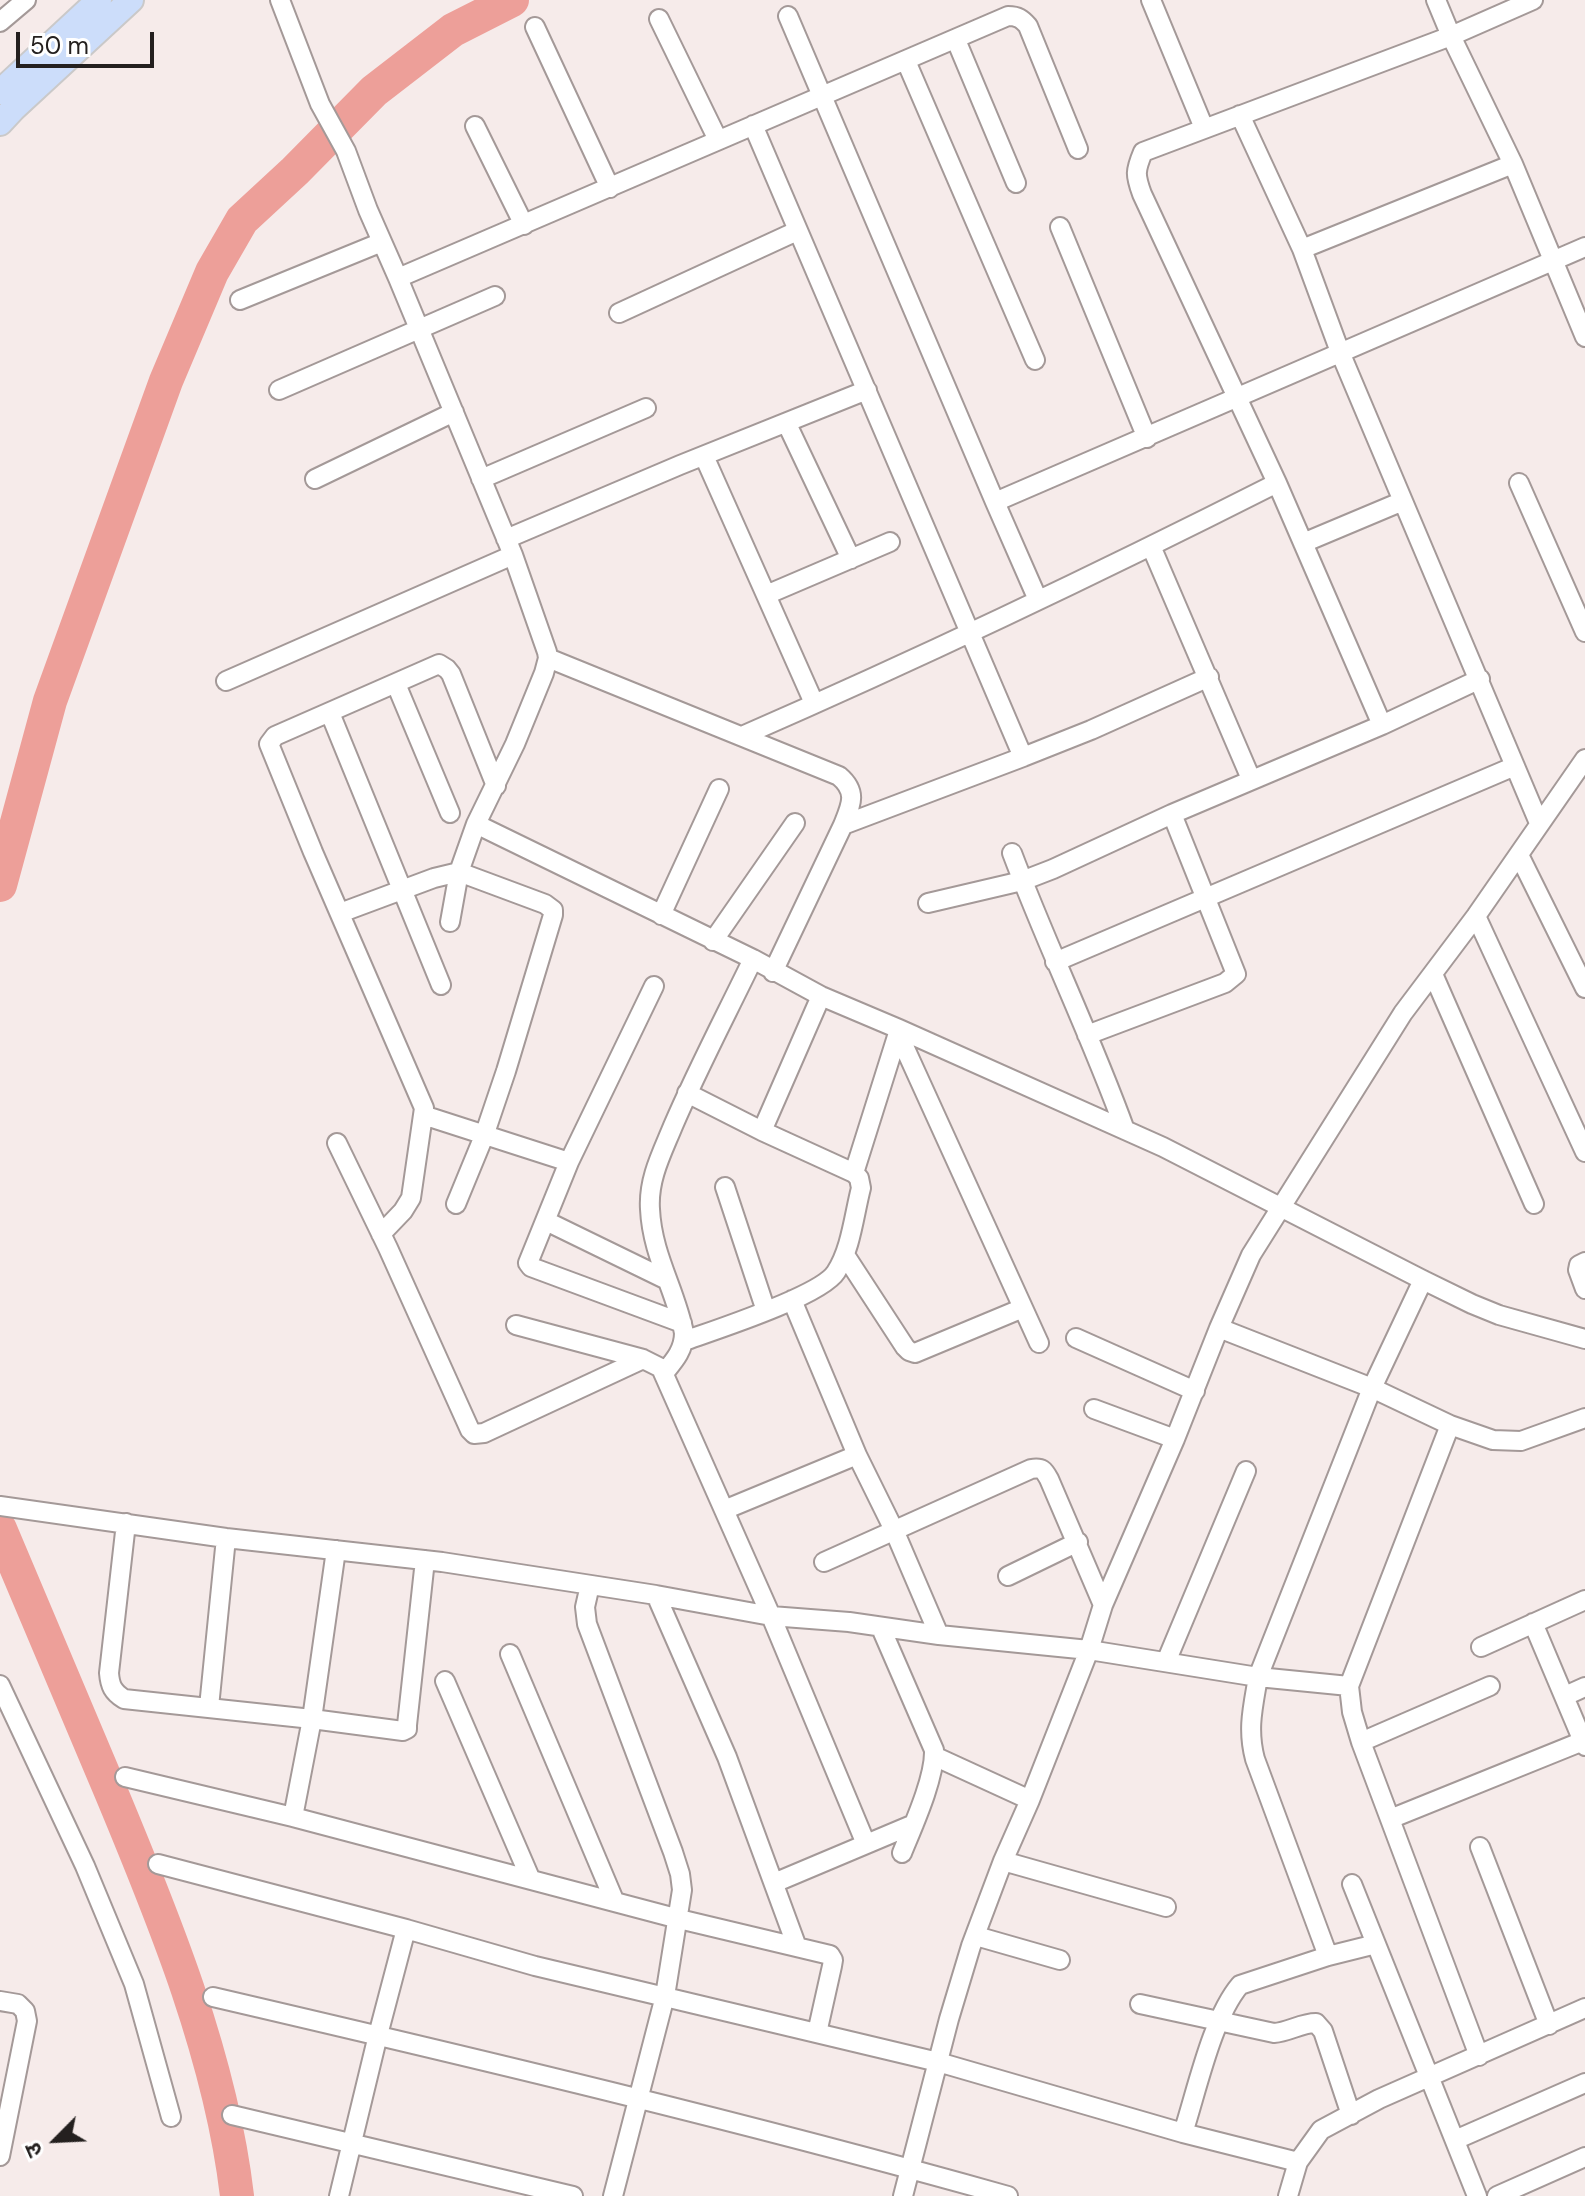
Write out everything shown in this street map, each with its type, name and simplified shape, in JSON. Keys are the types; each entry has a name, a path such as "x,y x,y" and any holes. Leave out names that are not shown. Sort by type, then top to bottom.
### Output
{"main road":[{"path":"0,92 99,0"},
{"path":"0,123 131,0"}],"street":[{"path":"0,22 26,0"},
{"path":"280,0 311,84 346,151 510,547 548,658 515,744 476,824 459,872 450,922"},
{"path":"1151,0 1204,128"},
{"path":"1436,0 1513,164 1585,337"},
{"path":"1382,725 1277,483 1235,398 1136,177 1136,168 1143,152 1451,36 1533,0"},
{"path":"788,16 1038,600"},
{"path":"398,278 1008,16 1022,19 1028,26 1078,149"},
{"path":"659,19 718,140"},
{"path":"535,27 610,188"},
{"path":"956,40 1016,183"},
{"path":"906,61 1035,360"},
{"path":"1240,115 1302,249 1340,352 1539,823"},
{"path":"753,125 1023,757"},
{"path":"475,126 524,225"},
{"path":"1302,249 1513,164"},
{"path":"1060,227 1147,438"},
{"path":"619,313 797,231"},
{"path":"240,300 382,242"},
{"path":"995,502 1585,247"},
{"path":"279,390 495,296"},
{"path":"226,681 704,456 867,390"},
{"path":"481,479 646,408"},
{"path":"315,479 454,412"},
{"path":"787,424 851,559"},
{"path":"704,456 814,703"},
{"path":"742,736 971,633 1277,483"},
{"path":"1519,483 1585,632"},
{"path":"1303,543 1403,501"},
{"path":"766,595 890,542"},
{"path":"1151,546 1251,779"},
{"path":"548,658 839,776 848,783 852,802 843,825 773,972"},
{"path":"381,1234 411,1198 423,1115 422,1099 269,744 275,736 439,664 447,669 496,786"},
{"path":"843,825 1091,730 1209,677"},
{"path":"928,903 1022,881 1251,779 1382,725 1480,679"},
{"path":"396,684 450,813"},
{"path":"330,713 441,985"},
{"path":"1055,962 1515,766"},
{"path":"903,2196 949,2019 1003,1861 1089,1650 1103,1605 1251,1255 1403,1013 1476,916 1539,823 1584,767"},
{"path":"661,915 719,789"},
{"path":"1087,1035 1231,979 1236,974 1172,814"},
{"path":"713,941 795,823"},
{"path":"476,824 753,959 821,996 1163,1147 1423,1280 1499,1315 1583,1343"},
{"path":"1012,853 1125,1130"},
{"path":"1519,855 1585,988"},
{"path":"340,913 445,874 459,872 550,906 553,915 506,1071 456,1204"},
{"path":"1476,916 1585,1152"},
{"path":"664,1373 680,1352 683,1332 652,1230 652,1180 687,1093 753,959"},
{"path":"1433,974 1534,1204"},
{"path":"654,986 569,1162 529,1260 531,1267 683,1332 766,1311 824,1284 835,1274 845,1255 861,1188 859,1178 854,1173 687,1093"},
{"path":"762,1131 821,996"},
{"path":"854,1173 899,1031"},
{"path":"899,1031 1039,1343"},
{"path":"423,1115 569,1162"},
{"path":"337,1143 474,1434 484,1433 643,1359"},
{"path":"725,1187 766,1311"},
{"path":"546,1221 665,1279"},
{"path":"845,1255 905,1347 915,1353 1023,1308"},
{"path":"1585,1262 1579,1265 1578,1270 1585,1289"},
{"path":"1328,1956 1252,1746 1250,1720 1258,1677 1372,1388 1423,1280"},
{"path":"792,1300 857,1455 894,1530 939,1635"},
{"path":"516,1325 643,1359 664,1373 771,1616 866,1844"},
{"path":"1219,1328 1493,1440 1521,1441 1585,1418"},
{"path":"1076,1338 1195,1391"},
{"path":"1094,1409 1175,1439"},
{"path":"1450,1425 1349,1686 1352,1712 1361,1742 1479,2056"},
{"path":"724,1510 857,1455"},
{"path":"824,1562 1039,1468 1045,1470 1103,1605"},
{"path":"1166,1662 1246,1471"},
{"path":"6,1506 226,1538 425,1560 771,1616 1089,1650 1258,1677 1349,1686"},
{"path":"126,1523 109,1673 116,1694 124,1699 312,1719 396,1732 407,1729 425,1560"},
{"path":"209,1707 226,1538"},
{"path":"1008,1576 1078,1542"},
{"path":"293,1817 312,1719 336,1550"},
{"path":"590,1585 585,1607 587,1624 673,1852 682,1890 665,1996 613,2196"},
{"path":"656,1595 727,1757 797,1947"},
{"path":"1481,1647 1585,1600"},
{"path":"1390,1819 1584,1744 1533,1623"},
{"path":"881,1628 932,1743 934,1756 902,1853"},
{"path":"510,1654 614,1900"},
{"path":"445,1681 531,1880"},
{"path":"0,1685 85,1866 134,1984 171,2117"},
{"path":"1361,1742 1490,1686"},
{"path":"1565,1696 1585,1687"},
{"path":"934,1756 1030,1800"},
{"path":"125,1777 830,1955 833,1960 817,2033"},
{"path":"774,1883 914,1824"},
{"path":"1480,1847 1549,2025"},
{"path":"1003,1861 1166,1907"},
{"path":"158,1864 535,1966 938,2062 1183,2133 1298,2162"},
{"path":"1352,1884 1477,2196"},
{"path":"339,2196 406,1929"},
{"path":"976,1936 1060,1960"},
{"path":"1183,2133 1218,2022 1231,1995 1240,1985 1376,1944"},
{"path":"213,1997 378,2035 910,2168 1008,2196"},
{"path":"0,2001 18,2004 25,2011 27,2021 0,2156"},
{"path":"1140,2004 1274,2033 1311,2022 1319,2025 1351,2115"},
{"path":"1288,2196 1298,2162 1321,2130 1379,2099 1585,2008"},
{"path":"1455,2140 1585,2083"},
{"path":"232,2115 352,2143 496,2187 573,2196"},
{"path":"1497,2196 1532,2189 1585,2157"}],"waterway":[{"path":"0,885 50,701 166,381 212,272 242,220 374,91 453,30 512,0"},
{"path":"0,1529 170,1939 218,2093 237,2196"}]}
